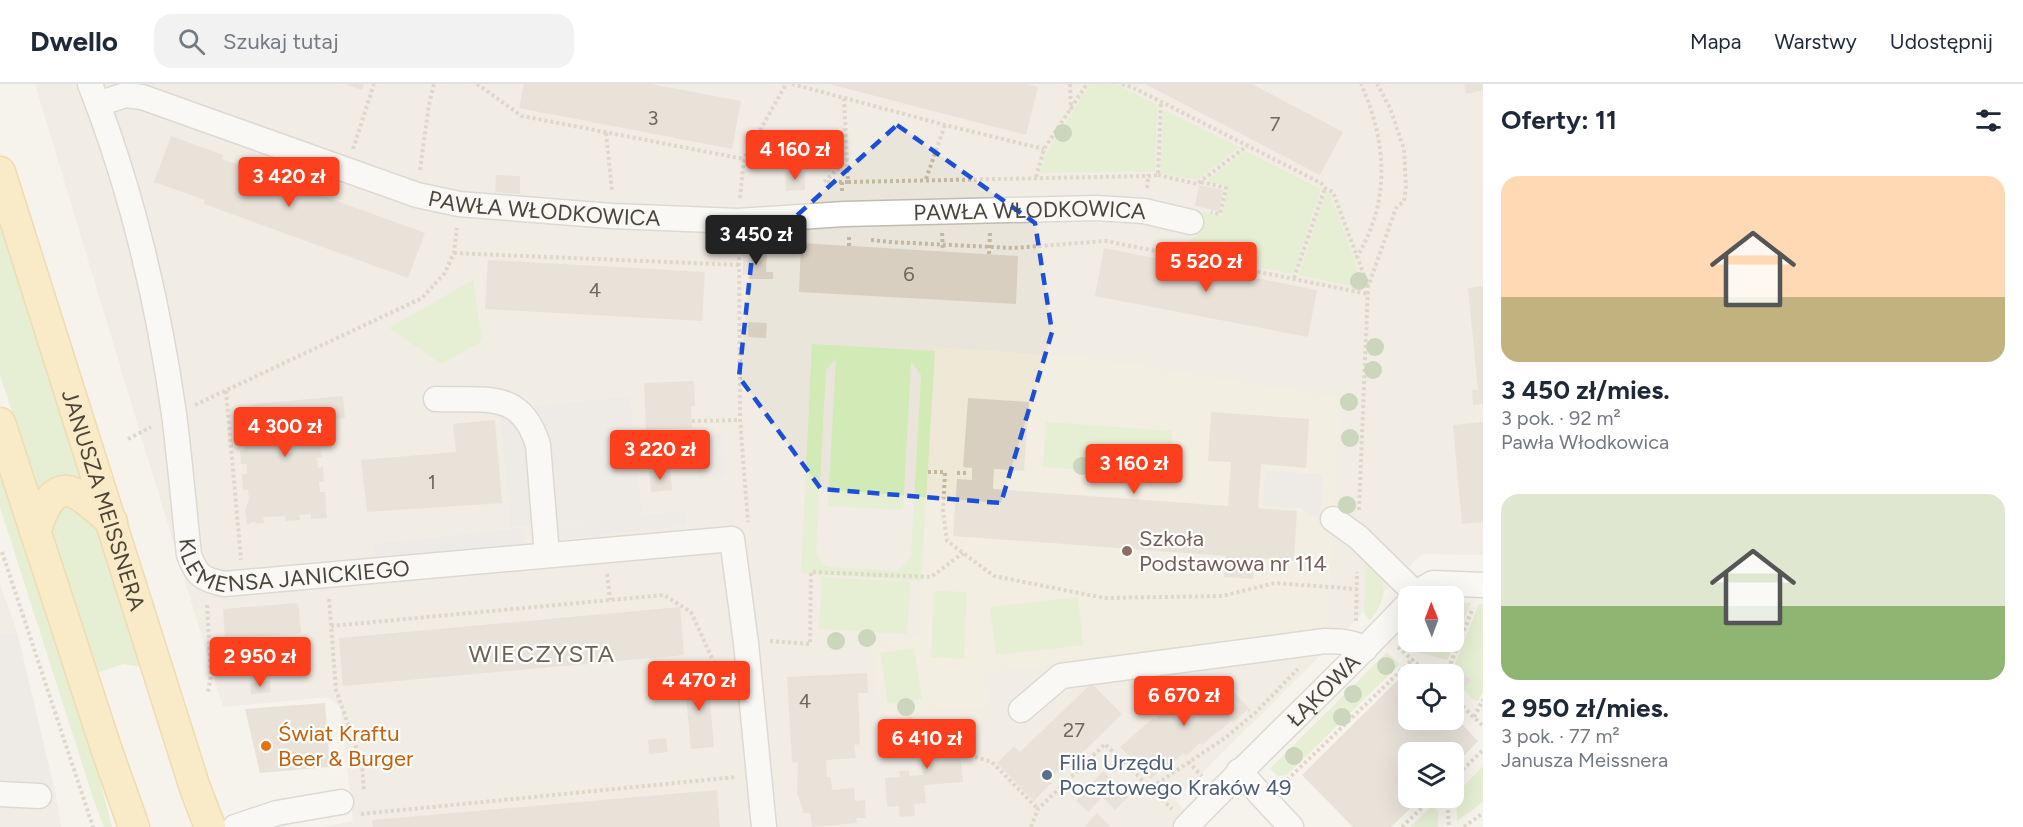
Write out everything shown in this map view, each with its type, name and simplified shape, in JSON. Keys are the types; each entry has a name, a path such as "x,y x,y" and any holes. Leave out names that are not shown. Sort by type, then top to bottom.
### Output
{"main road":[{"name":"JANUSZA MEISSNERA","path":"0,172 195,788 210,827"},
{"path":"0,423 134,827"},
{"path":"35,531 46,502 52,495 67,491 78,493 112,522"}],"street":[{"name":"PAWŁA WŁODKOWICA","path":"94,94 142,97 417,195 459,204 612,216 738,221 844,214 1096,208 1200,217"},
{"name":"KLEMENSA JANICKIEGO","path":"94,94 134,217 153,297 174,414 189,555 195,570 206,580 224,584 732,539"},
{"path":"436,399 499,401 514,407 525,416 534,430 538,445 547,555"},
{"path":"1333,519 1358,537 1402,586"},
{"path":"732,539 746,643 764,827"},
{"name":"ŁĄKOWA","path":"1428,586 1433,583 1449,586"},
{"name":"ŁĄKOWA","path":"1464,589 1480,592"},
{"name":"ŁĄKOWA","path":"1187,826 1239,771 1398,615"},
{"path":"1021,710 1061,676 1325,641 1353,643 1365,649"},
{"path":"1239,771 1291,827"},
{"path":"0,794 39,796"},
{"path":"235,827 277,813 348,809"}],"path":[{"path":"346,170 374,84"},
{"path":"417,195 429,104 434,84"},
{"path":"477,84 522,116 744,159"},
{"path":"732,539 750,537 740,420 738,221 744,159 786,84"},
{"path":"792,84 1044,149"},
{"path":"1070,84 1071,111"},
{"path":"1035,177 1044,149 1088,84"},
{"path":"1122,84 1321,183 1333,192 1368,286"},
{"path":"1356,258 1376,216 1382,186 1378,130 1361,84"},
{"path":"1359,514 1368,286 1396,208 1404,201 1406,187 1404,149 1390,108 1377,84"},
{"path":"844,99 848,182"},
{"path":"1158,175 1161,102"},
{"path":"926,179 945,125"},
{"path":"606,133 612,186 612,216"},
{"path":"847,160 824,182 1158,175 1197,184 1247,146"},
{"path":"1144,211 1148,176"},
{"path":"842,182 844,214"},
{"path":"1200,182 1226,188 1220,214 1200,217"},
{"path":"1294,278 1325,188"},
{"path":"128,439 174,414 422,298 444,273 454,253 459,204"},
{"path":"849,246 850,237 860,238"},
{"path":"870,239 890,245 942,244 1012,248 1106,241 1368,294"},
{"path":"942,244 943,251"},
{"path":"989,246 989,254"},
{"path":"454,253 739,266"},
{"path":"226,391 243,582"},
{"path":"692,421 740,420"},
{"path":"928,472 945,472 943,512 947,541 994,576 1104,598 1222,596 1275,583 1357,589"},
{"path":"957,473 966,473"},
{"path":"2,552 93,827"},
{"path":"746,643 782,641 810,644 811,572 931,577 963,553"},
{"path":"1152,787 1232,732 1255,713 1339,629 1355,626 1357,567"},
{"path":"327,575 336,690 362,764 364,793"},
{"path":"206,580 211,675 208,692"},
{"path":"1451,664 1480,592"},
{"path":"331,626 664,596 691,612 720,676 748,674"},
{"path":"1408,657 1418,664"},
{"path":"1287,780 1413,659"},
{"path":"1474,717 1483,700"},
{"path":"1464,708 1483,726"},
{"path":"1031,827 1038,809 1105,744 1152,787 1187,826"},
{"path":"1464,768 1483,750"},
{"path":"975,757 992,762 1038,809"},
{"path":"348,809 366,813 759,775"},
{"path":"365,803 366,813"},
{"path":"1402,827 1422,808"},
{"path":"1448,808 1449,827"},
{"path":"1464,827 1483,813"}],"highlighted area":[{"path":"897,125 1035,223 1052,332 1001,503 821,489 739,377 752,256"}],"shaded area":[{"name":"WIECZYSTA","path":"35,84 1483,84 1483,555 1422,554 1175,800 1203,827 322,827 353,821 341,708 328,697 223,707"},
{"name":"Szkoła Podstawowa nr 114","path":"935,347 1092,358 1340,397 1328,629 985,673 988,707 880,714 872,643 918,637"},
{"path":"630,397 642,515 685,511 686,526 559,539 557,524 635,516 511,527 499,409"},
{"path":"723,434 725,478 699,479 697,435"},
{"path":"1265,471 1323,474 1320,520 1300,508 1263,506"},
{"path":"523,528 524,543 375,558 373,544"},
{"path":"0,584 18,635 55,790 61,827 0,827"},
{"path":"0,634 17,634 53,788 0,784"}],"green space":[{"path":"1090,84 1116,84 1157,105 1155,171 1040,173 1045,157"},
{"path":"1164,110 1239,147 1197,180 1160,173"},
{"path":"1245,151 1321,189 1293,274 1186,252 1188,242 1197,236 1202,212 1222,216 1228,186 1206,182"},
{"path":"1326,192 1330,194 1363,284 1362,288 1299,275"},
{"path":"0,218 142,667 123,664 97,673 0,375"},
{"path":"473,280 482,341 442,364 389,328"},
{"path":"812,344 935,351 921,581 801,573","holes":["836,358 828,506 903,510 911,361 921,375 911,557 897,571 828,567 816,553 826,370"]},
{"path":"1046,422 1172,431 1169,476 1043,467"},
{"path":"0,476 92,749 112,827 104,827 93,798 0,507"},
{"path":"1366,559 1382,581 1383,589 1380,604 1370,620 1364,614"},
{"path":"822,577 910,582 907,634 819,629"},
{"path":"934,591 967,592 964,659 931,657"},
{"path":"1078,597 1083,645 996,655 990,607"},
{"path":"1464,603 1471,603 1464,620"},
{"path":"1479,604 1483,604 1483,692 1478,701 1464,690 1470,680 1464,675 1464,664 1455,664 1460,652 1464,652 1464,641"},
{"path":"914,648 922,699 888,704 880,653"},
{"path":"1387,652 1400,664 1287,775 1278,776 1270,769"},
{"path":"1418,652 1450,652 1447,660"},
{"path":"1483,766 1483,802 1457,821 1457,808 1464,808 1464,786"},
{"path":"1430,808 1436,808 1438,811 1438,827 1410,827"}],"building":[{"path":"345,84 364,84 362,90"},
{"path":"524,84 651,84 741,101 732,149 519,108"},
{"path":"829,84 1027,84 1038,87 1026,135"},
{"path":"1145,84 1252,84 1343,132 1320,175"},
{"path":"1464,84 1483,84 1483,90 1466,94"},
{"path":"171,136 223,155 222,159 425,233 408,278 204,204 205,200 154,182"},
{"path":"785,172 805,172 805,190 786,191"},
{"path":"496,175 520,176 520,194 495,192"},
{"path":"1199,185 1223,190 1219,211 1195,206"},
{"path":"801,243 1018,256 1016,304 799,292"},
{"path":"1104,248 1317,290 1308,337 1095,296"},
{"path":"743,251 767,252 766,272 773,272 773,279 748,279 748,274 743,275"},
{"path":"488,260 705,272 702,321 485,309"},
{"path":"1483,286 1483,404 1473,405 1472,390 1478,390 1468,288"},
{"path":"748,322 767,323 766,338 748,337"},
{"path":"694,381 695,406 691,406 692,428 646,430 644,383"},
{"path":"343,396 345,418 318,420 320,433 314,433 315,443 321,443 322,457 317,458 318,468 323,467 324,482 319,482 320,492 325,492 327,518 311,519 311,514 299,515 300,520 286,521 285,516 263,517 264,523 255,524 255,521 247,525 245,510 249,499 248,490 243,490 242,474 247,474 247,464 241,464 240,450 245,450 244,440 239,440 238,426 243,425 242,409 253,404"},
{"path":"968,398 1029,402 1024,471 994,469 993,489 1228,506 1231,462 1208,461 1211,412 1309,419 1306,468 1261,464 1258,508 1297,511 1294,561 1254,558 1253,579 1224,577 1226,556 953,536 957,479 972,480 972,468 963,467"},
{"path":"495,420 502,503 367,512 361,460 456,452 453,424"},
{"path":"1483,422 1483,522 1462,524 1453,425"},
{"path":"670,469 672,490 651,492 649,471"},
{"path":"298,603 301,633 225,639 223,609"},
{"path":"680,607 684,655 343,686 339,638"},
{"path":"867,673 868,693 858,693 860,744 854,745 856,758 826,760 827,777 831,777 832,790 854,788 855,801 865,800 866,818 856,818 857,823 812,827 810,813 804,813 797,793 798,762 792,763 787,677"},
{"path":"1464,674 1471,680 1464,689"},
{"path":"708,675 714,747 691,749 684,677"},
{"path":"1217,675 1251,710 1249,713 1247,710 1233,723 1231,721 1186,756 1183,753 1169,767 1166,764 1151,779 1120,747 1153,718 1155,720 1168,707 1170,709 1201,685 1203,688"},
{"path":"1398,680 1398,730 1464,730 1464,726 1478,741 1464,756 1464,742 1398,742 1398,808 1411,808 1391,827 1353,827 1302,775"},
{"path":"270,681 271,692 251,694 250,683"},
{"path":"1090,682 1122,714 1077,758 1074,756 1048,781 1051,783 1034,801 997,763 1014,746 1020,752 1090,685"},
{"path":"325,703 330,767 260,773 245,709"},
{"path":"912,717 916,746 897,748 897,753 891,754 890,719"},
{"path":"958,727 963,782 924,785 926,803 914,804 915,816 900,817 899,806 887,807 885,778 900,777 899,771 909,771 909,776 923,775 920,730"},
{"path":"666,738 668,752 649,754 648,740"},
{"path":"1103,771 1128,797 1115,810 1102,797 1088,812 1076,801"},
{"path":"717,790 720,827 373,827 372,820"},
{"path":"1097,813 1111,827 1084,827"}],"place":[{"name":"Szkoła Podstawowa nr 114","path":"1127,551"},
{"name":"Świat Kraftu Beer & Burger","path":"266,746"},
{"name":"Filia Urzędu Pocztowego Kraków 49","path":"1047,775"}],"district":[{"name":"WIECZYSTA","path":"542,654"}]}
